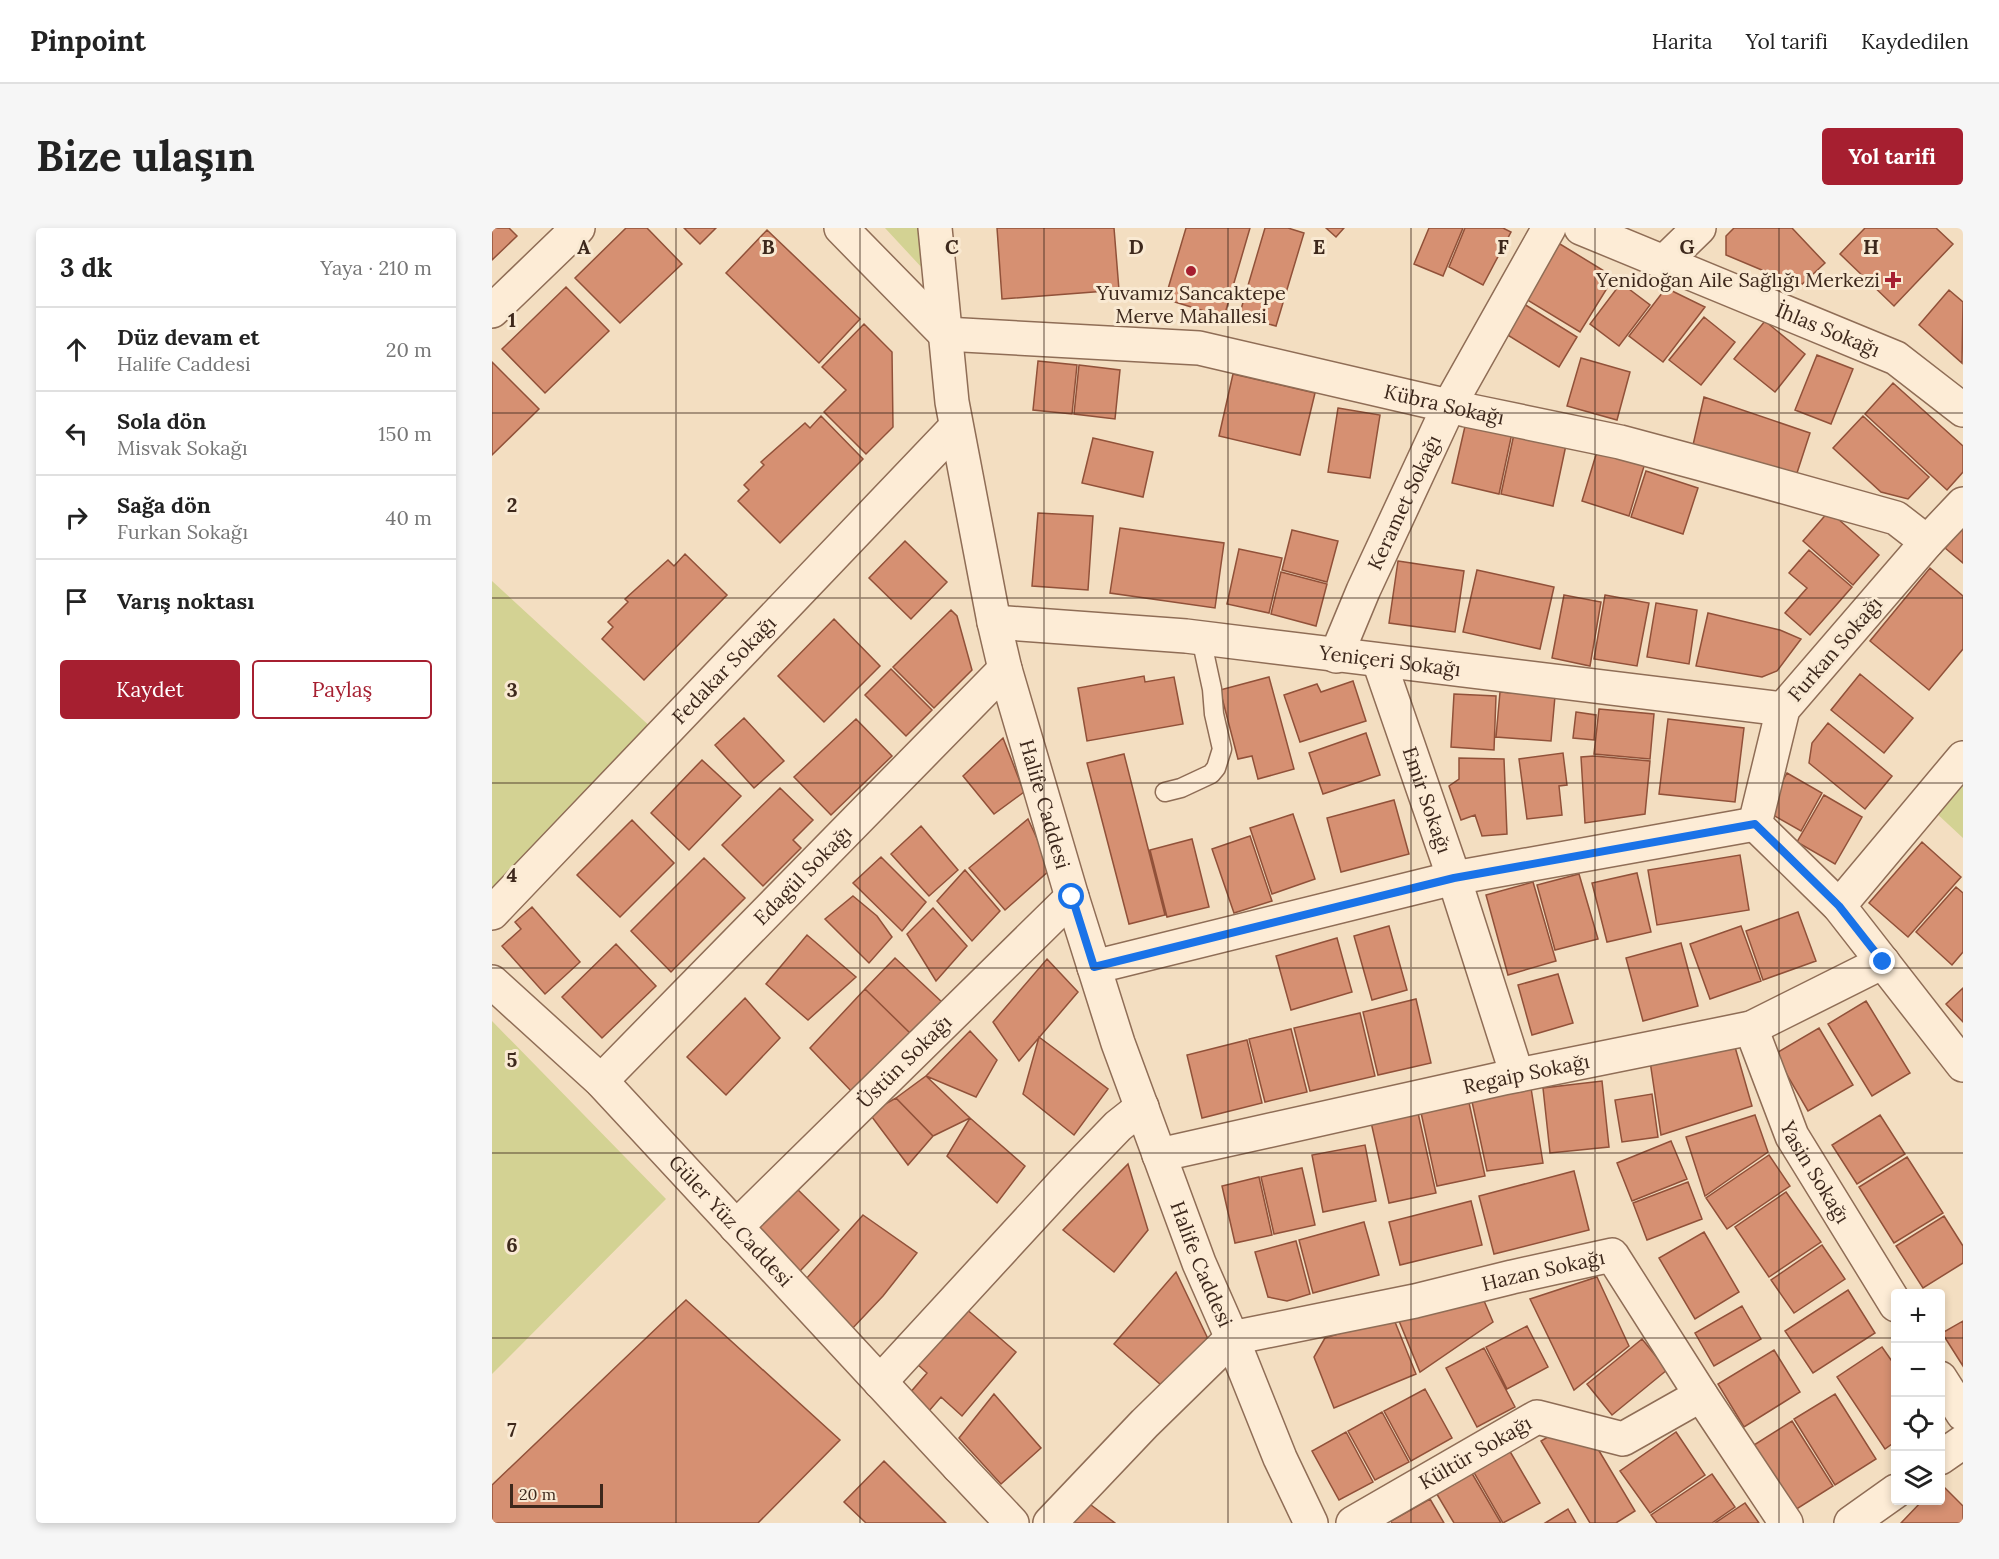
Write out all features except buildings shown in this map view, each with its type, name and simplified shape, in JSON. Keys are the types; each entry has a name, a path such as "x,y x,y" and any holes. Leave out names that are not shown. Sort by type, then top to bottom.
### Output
{"street":[{"path":"492,311 578,228"},
{"path":"841,228 945,334"},
{"name":"Halife Caddesi","path":"934,228 956,427 1005,669 1072,897 1118,1043 1199,1263 1280,1458 1311,1523"},
{"name":"Keramet Sokağı","path":"1336,656 1363,591 1449,406 1549,228"},
{"name":"İhlas Sokağı","path":"1581,228 1896,358 1963,410"},
{"path":"1664,262 1699,228"},
{"name":"Kübra Sokağı","path":"945,334 1199,348 1449,406 1620,442 1896,518 1927,542"},
{"name":"Fedakar Sokağı","path":"492,913 956,427"},
{"name":"Furkan Sokağı","path":"1755,824 1783,709 1927,542 1963,504"},
{"name":"Yeniçeri Sokağı","path":"994,622 1201,638 1783,709"},
{"name":"Emir Sokağı","path":"1378,661 1454,878 1517,1075"},
{"name":"Edagül Sokağı","path":"601,1081 1005,669"},
{"path":"1839,906 1963,758"},
{"path":"1094,967 1454,878 1755,824 1839,906 1963,1065"},
{"name":"Üstün Sokağı","path":"736,1227 1072,897"},
{"name":"Regaip Sokağı","path":"1159,1155 1517,1075 1751,1028 1883,962"},
{"name":"Güler Yüz Caddesi","path":"492,982 601,1081 1012,1523"},
{"name":"Yasin Sokağı","path":"1751,1028 1792,1136 1891,1297"},
{"path":"880,1382 1073,1173 1118,1126 1142,1107"},
{"name":"Hazan Sokağı","path":"1232,1338 1415,1301 1512,1276 1612,1255 1786,1523"},
{"path":"1050,1523 1145,1423 1232,1338"},
{"path":"1945,1385 1963,1414"},
{"name":"Kültür Sokağı","path":"1353,1523 1537,1417 1623,1439 1701,1395"},
{"path":"1945,1455 1963,1442"},
{"path":"1851,1523 1891,1495"}],"lane":[{"path":"1165,792 1181,788 1211,774 1216,768 1222,750 1201,638"}],"shaded area":[{"path":"885,228 918,228 924,270"},
{"path":"492,581 667,742 492,912"},
{"path":"1963,778 1963,838 1934,811"},
{"path":"492,1021 666,1199 492,1374"}],"place":[{"name":"Yuvamız Sancaktepe Merve Mahallesi","path":"1191,271"},
{"name":"Yenidoğan Aile Sağlığı Merkezi","path":"1893,280"}],"route":[{"path":"1072,897 1094,967 1454,878 1755,824 1839,906 1883,962"}]}
